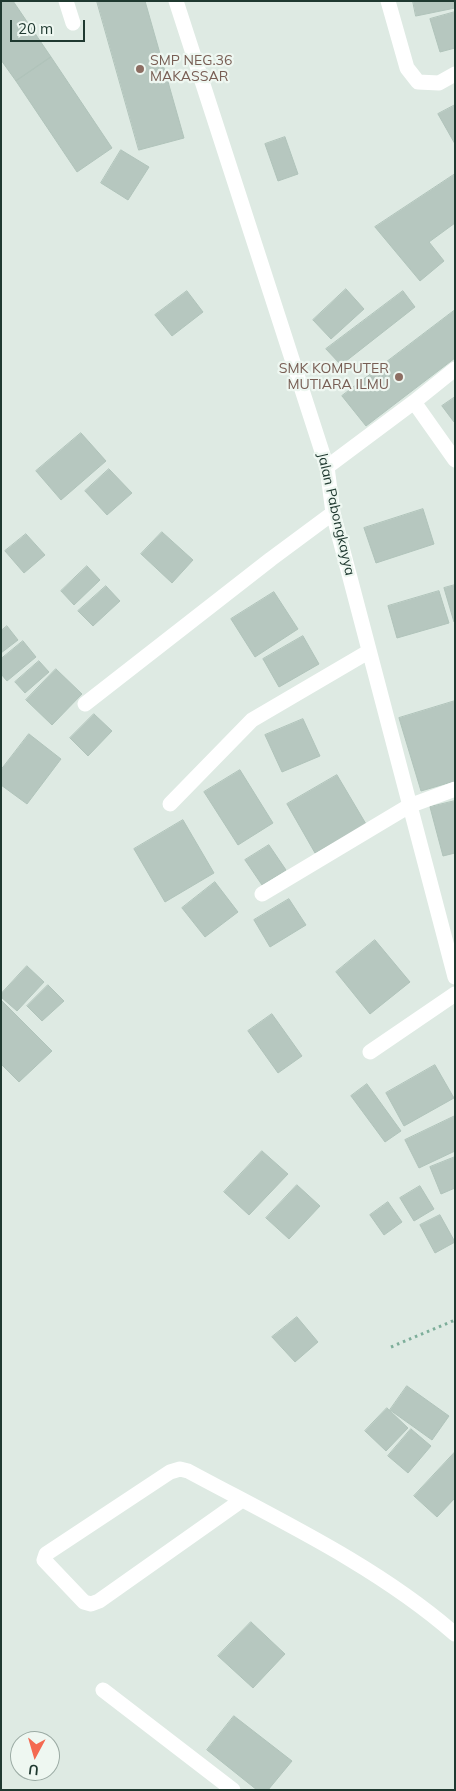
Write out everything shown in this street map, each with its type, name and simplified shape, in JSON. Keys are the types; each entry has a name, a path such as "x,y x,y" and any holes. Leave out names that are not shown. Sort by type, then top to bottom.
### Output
{"street":[{"path":"66,1 72,24"},
{"name":"Jalan Pabongkayya","path":"176,1 327,467 333,514 455,977"},
{"path":"388,1 407,68 418,82 439,83 455,74"},
{"path":"327,467 455,369"},
{"path":"414,402 455,460"},
{"path":"85,704 271,558 333,514"},
{"path":"170,804 252,720 368,652"},
{"path":"262,894 409,806 455,790"},
{"path":"370,1052 455,994"},
{"path":"242,1500 99,1601 92,1604 84,1602 44,1560 46,1554 170,1472 188,1471 242,1500 374,1575 455,1634"},
{"path":"103,1690 233,1790"}],"path":[{"path":"391,1348 455,1320"}],"building":[{"path":"1,1 13,1 51,57 16,81 1,60"},
{"name":"SMP NEG.36 MAKASSAR","path":"97,1 145,1 184,138 139,150"},
{"path":"413,1 454,1 455,8 416,16"},
{"path":"455,12 455,48 440,52 430,19"},
{"path":"51,57 112,148 77,172 16,81"},
{"path":"455,105 455,144 438,114"},
{"path":"285,137 298,174 278,181 265,144"},
{"path":"121,150 149,167 128,200 101,183"},
{"path":"455,174 455,223 429,242 444,261 420,281 375,227"},
{"name":"SMK KOMPUTER MUTIARA ILMU","path":"346,289 364,309 331,339 313,320"},
{"path":"187,291 203,312 172,336 155,315"},
{"name":"SMK KOMPUTER MUTIARA ILMU","path":"403,291 415,307 341,365 326,349"},
{"name":"SMK KOMPUTER MUTIARA ILMU","path":"455,310 455,358 366,426 342,396"},
{"path":"455,397 455,421 454,422 442,406"},
{"path":"81,433 106,461 61,500 36,471"},
{"path":"109,469 132,493 107,515 85,491"},
{"path":"423,509 434,544 376,563 364,528"},
{"path":"162,532 193,560 172,583 141,554"},
{"path":"26,534 45,555 24,573 5,551"},
{"path":"87,566 100,580 74,605 61,591"},
{"path":"455,585 455,621 454,622 444,588"},
{"path":"106,586 120,601 93,626 78,611"},
{"path":"439,591 449,623 397,638 388,606"},
{"path":"274,592 298,629 255,657 231,619"},
{"path":"7,626 18,640 1,653 1,631"},
{"path":"303,636 319,664 279,687 263,659"},
{"path":"23,641 36,657 7,681 1,674 1,659"},
{"path":"39,661 49,672 25,693 15,682"},
{"path":"56,669 82,694 52,725 26,700"},
{"path":"455,701 455,781 421,791 399,718"},
{"path":"94,714 112,731 88,756 70,738"},
{"path":"303,719 320,756 282,772 265,735"},
{"path":"29,734 61,759 27,804 1,785 1,770"},
{"path":"240,770 273,823 238,845 204,792"},
{"path":"337,775 366,824 315,853 287,804"},
{"path":"455,801 455,853 443,856 430,807"},
{"path":"183,820 214,873 165,902 134,849"},
{"path":"269,845 286,870 262,885 245,860"},
{"path":"215,882 238,912 205,937 182,908"},
{"path":"289,899 306,925 270,947 254,920"},
{"path":"375,940 410,982 370,1014 336,972"},
{"path":"27,966 44,982 17,1011 1,997 1,994"},
{"path":"48,985 64,1001 42,1021 27,1006"},
{"path":"1,1000 52,1051 19,1082 1,1064"},
{"path":"272,1014 302,1056 278,1073 248,1031"},
{"path":"435,1065 454,1098 404,1126 386,1093"},
{"path":"367,1084 401,1131 385,1142 351,1096"},
{"path":"455,1116 455,1151 419,1168 405,1140"},
{"path":"262,1151 288,1174 249,1215 224,1192"},
{"path":"455,1157 455,1188 441,1194 430,1167"},
{"path":"297,1185 320,1206 289,1239 266,1218"},
{"path":"420,1186 434,1209 414,1221 400,1198"},
{"path":"388,1202 402,1222 384,1235 370,1215"},
{"path":"440,1215 455,1242 435,1253 420,1225"},
{"path":"297,1317 318,1342 295,1362 272,1337"},
{"path":"407,1386 449,1416 432,1440 390,1410"},
{"path":"387,1408 408,1428 386,1451 365,1431"},
{"path":"411,1429 431,1446 408,1473 388,1456"},
{"path":"455,1452 455,1498 437,1517 414,1496"},
{"path":"251,1622 285,1654 253,1688 218,1656"},
{"path":"234,1716 292,1761 268,1790 257,1790 207,1750"}],"place":[{"name":"SMP NEG.36 MAKASSAR","path":"140,69"},
{"name":"SMK KOMPUTER MUTIARA ILMU","path":"399,377"}]}
